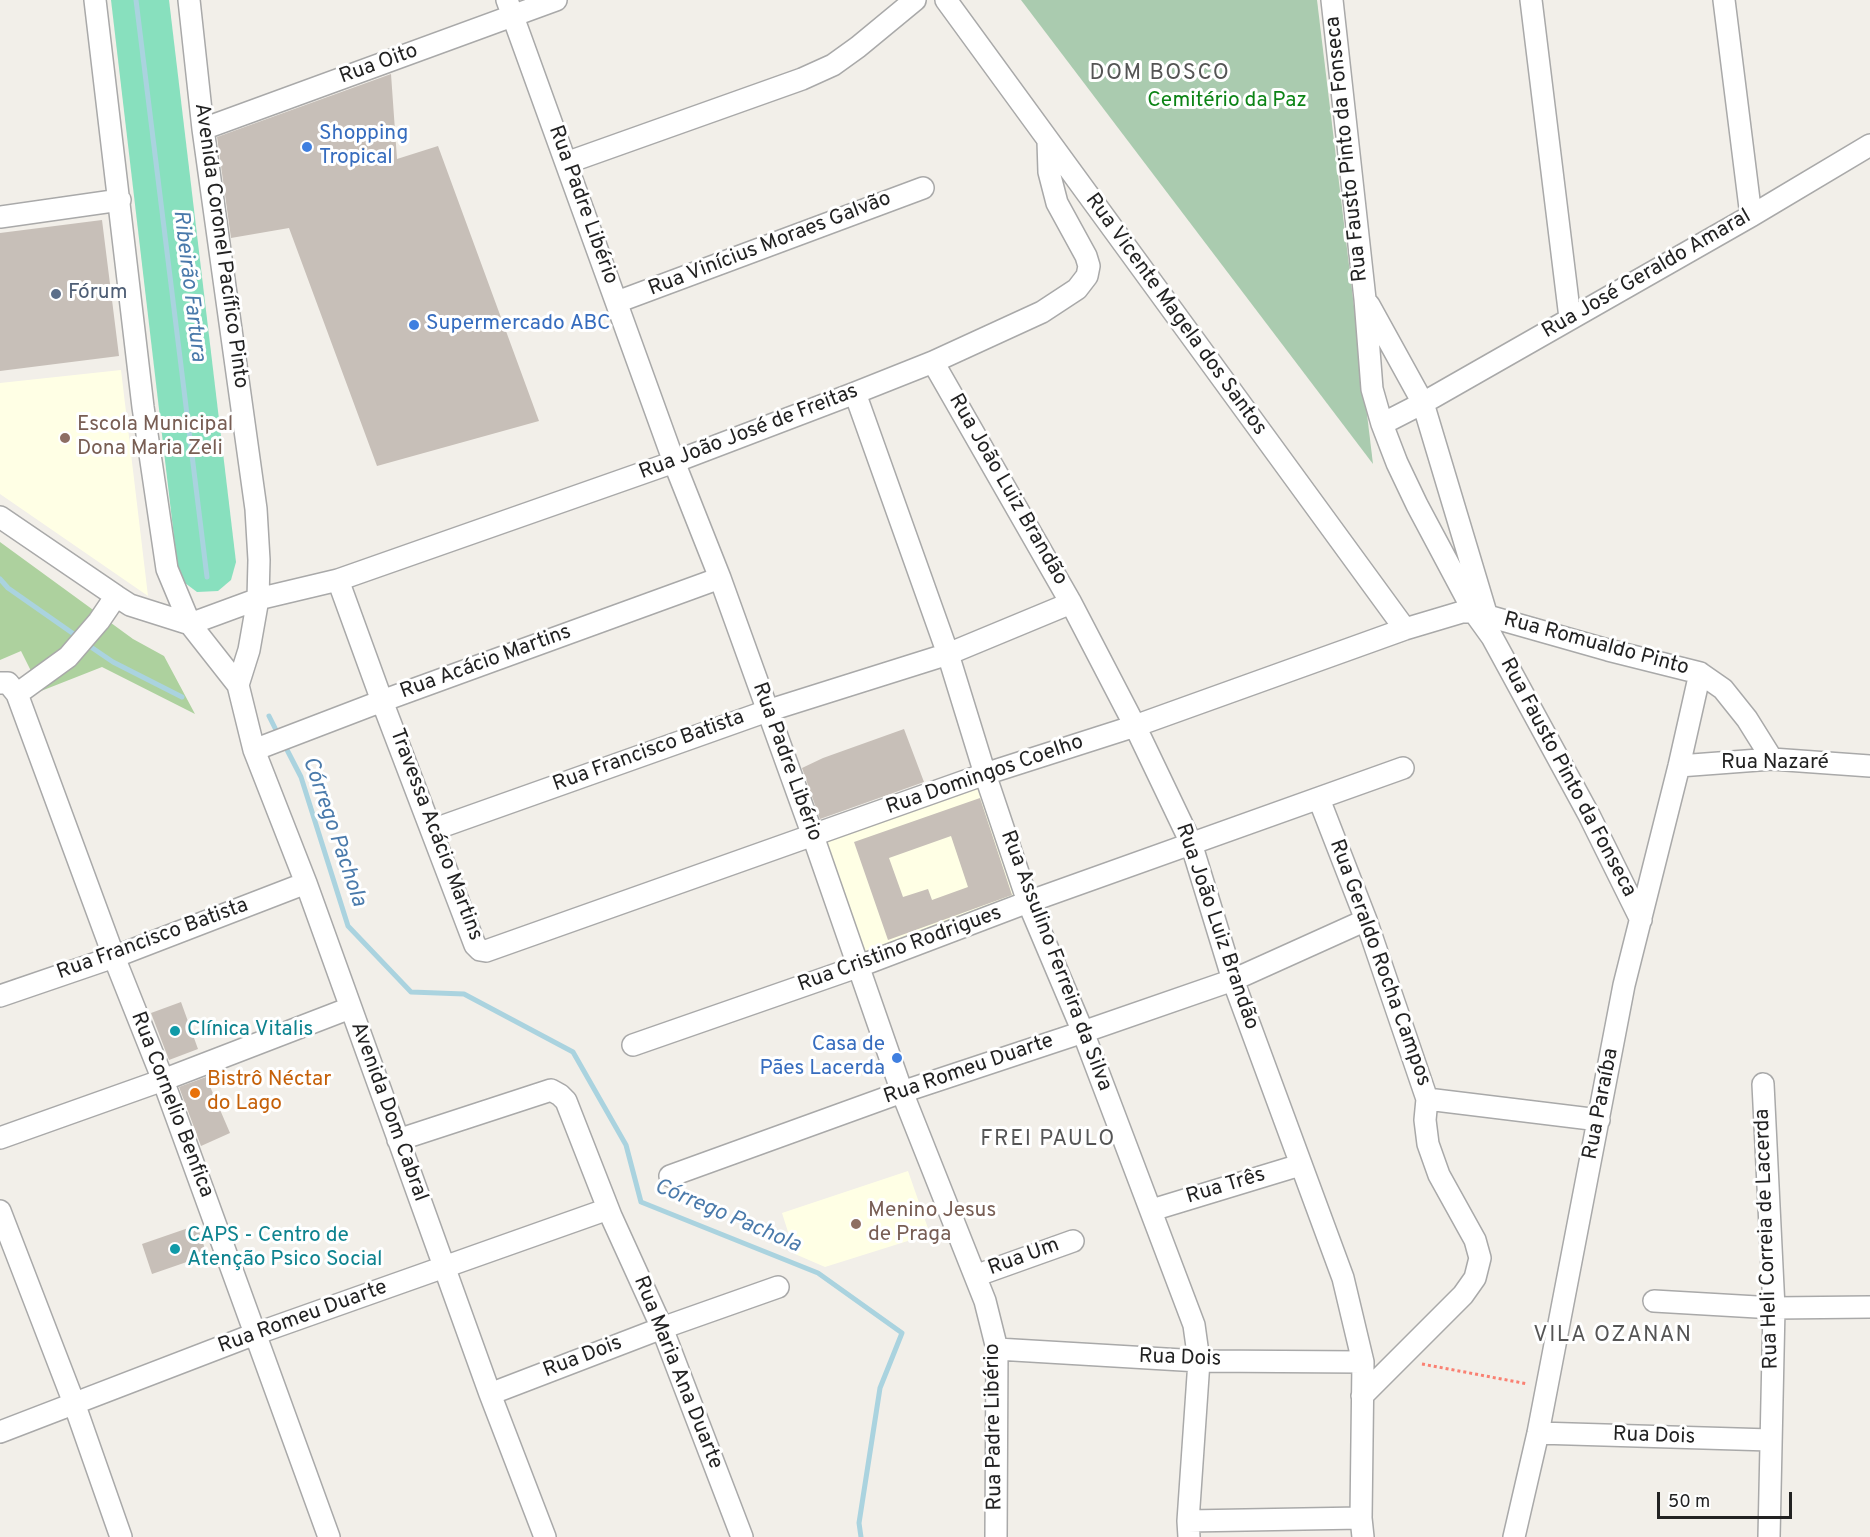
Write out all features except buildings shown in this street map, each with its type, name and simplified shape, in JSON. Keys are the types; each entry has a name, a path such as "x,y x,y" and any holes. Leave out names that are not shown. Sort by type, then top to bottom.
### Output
{"street":[{"path":"95,0 143,407 167,569 190,624 238,686"},
{"name":"Avenida Coronel Pacífico Pinto","path":"189,0 203,129 256,509 259,560 258,599 249,651 238,686"},
{"name":"Rua Oito","path":"203,129 509,8 556,0"},
{"path":"566,163 802,79 833,65 915,0"},
{"name":"Rua Vicente Magela dos Santos","path":"946,0 1405,629"},
{"name":"Rua Fausto Pinto da Fonseca","path":"1332,0 1365,298 1372,389 1382,424 1397,463 1589,815 1641,920"},
{"path":"1531,0 1570,318"},
{"path":"1724,0 1751,216"},
{"name":"Rua Padre Libério","path":"509,8 618,302 674,462 720,578 902,1092 985,1301 998,1349 996,1537"},
{"name":"Rua João José de Freitas","path":"190,624 258,599 339,580 674,462 933,362 1042,312 1077,289 1087,276 1089,266 1086,256 1057,204 1052,186 1048,141"},
{"name":"Rua José Geraldo Amaral","path":"1382,424 1423,403 1751,216 1870,145"},
{"name":"Rua Vinícius Moraes Galvão","path":"618,302 923,188"},
{"path":"0,218 120,200"},
{"name":"Rua Fausto Pinto da Fonseca","path":"1365,298 1423,403 1455,510 1480,614"},
{"name":"Rua João Luiz Brandão","path":"933,362 1071,603 1135,726 1191,843 1233,980 1343,1278 1363,1362 1362,1528"},
{"name":"Rua Assulino Ferreira da Silva","path":"855,393 948,654 1028,903 1083,1032 1194,1325 1198,1361 1189,1529"},
{"path":"1428,522 1455,510"},
{"path":"0,517 130,605 190,624"},
{"name":"Rua Acácio Martins","path":"261,747 720,578"},
{"name":"Travessa Acácio Martins","path":"339,580 382,701 475,945 480,950 486,951"},
{"path":"8,689 68,657 99,621 116,596"},
{"name":"Rua Francisco Batista","path":"432,830 766,711 948,654 1071,603"},
{"name":"Rua Domingos Coelho","path":"486,951 985,774 1135,726 1405,629 1462,612 1480,614"},
{"name":"Rua Romualdo Pinto","path":"1480,614 1700,673 1724,689 1747,719 1772,759"},
{"name":"Rua Paraíba","path":"1514,1537 1547,1388 1624,985 1700,673"},
{"name":"Avenida Dom Cabral","path":"238,686 350,1008 490,1394 545,1537"},
{"name":"Rua Cornelio Benfica","path":"8,689 163,1080 329,1537"},
{"name":"Rua Nazaré","path":"1679,766 1772,759 1870,766"},
{"name":"Rua Cristino Rodrigues","path":"633,1045 857,967 1191,843 1403,768"},
{"name":"Rua Geraldo Rocha Campos","path":"1319,799 1366,920 1427,1099 1425,1120 1428,1144 1439,1175 1475,1240 1480,1258 1475,1278 1463,1294 1362,1396"},
{"name":"Rua Francisco Batista","path":"0,996 114,957 306,884"},
{"name":"Rua Romeu Duarte","path":"670,1176 902,1092 1233,980 1366,920"},
{"path":"0,1138 163,1080 350,1008"},
{"name":"Rua Heli Correia de Lacerda","path":"1763,1084 1774,1308 1769,1537"},
{"name":"Rua Maria Ana Duarte","path":"398,1140 551,1090 566,1101 608,1209 662,1328 742,1537"},
{"path":"1427,1099 1599,1120"},
{"name":"Rua Três","path":"1152,1210 1300,1164"},
{"name":"Rua Romeu Duarte","path":"0,1432 255,1334 608,1209"},
{"path":"0,1211 74,1403 121,1537"},
{"name":"Rua Um","path":"975,1276 1073,1241"},
{"name":"Rua Dois","path":"490,1394 662,1328 778,1287"},
{"path":"1654,1301 1774,1308 1870,1307"},
{"name":"Rua Dois","path":"998,1349 1198,1361 1363,1362"},
{"name":"Rua Dois","path":"1538,1433 1770,1440"},
{"path":"314,1537 319,1510"},
{"path":"1189,1529 1362,1528"}],"path":[{"path":"1398,1360 1547,1388"}],"shaded area":[{"name":"Escola Municipal Dona Maria Zeli","path":"121,370 148,596 0,494 0,383"},
{"path":"983,786 1022,897 864,953 825,841"},
{"name":"Menino Jesus de Praga","path":"908,1171 930,1234 825,1267 795,1254 782,1213"}],"green space":[{"path":"111,0 169,0 236,562 231,580 218,591 197,592 185,583 178,571"},
{"name":"Cemitério da Paz","path":"1021,0 1317,0 1373,464"},
{"path":"0,542 133,639 164,656 195,714 102,667 41,691 21,651 0,660"}],"waterway":[{"name":"Ribeirão Fartura","path":"136,0 207,577"},
{"name":"Córrego Pachola","path":"0,579 8,588 78,637"},
{"name":"Córrego Pachola","path":"85,643 113,662 182,697"},
{"name":"Córrego Pachola","path":"269,716 279,736"},
{"name":"Córrego Pachola","path":"284,744 301,777 348,926 411,992 464,994 573,1052 626,1145 641,1202 818,1273 902,1333 880,1388 859,1523 861,1537"}],"place":[{"name":"Shopping Tropical","path":"307,147"},
{"name":"Fórum","path":"56,294"},
{"name":"Supermercado ABC","path":"414,325"},
{"name":"Escola Municipal Dona Maria Zeli","path":"65,438"},
{"name":"Clínica Vitalis","path":"175,1031"},
{"name":"Casa de Pães Lacerda","path":"897,1058"},
{"name":"Bistrô Néctar do Lago","path":"195,1093"},
{"name":"Menino Jesus de Praga","path":"856,1224"},
{"name":"CAPS - Centro de Atenção Psico Social","path":"175,1249"}],"district":[{"name":"DOM BOSCO","path":"1160,75"},
{"name":"FREI PAULO","path":"1048,1141"},
{"name":"VILA OZANAN","path":"1613,1337"}]}
